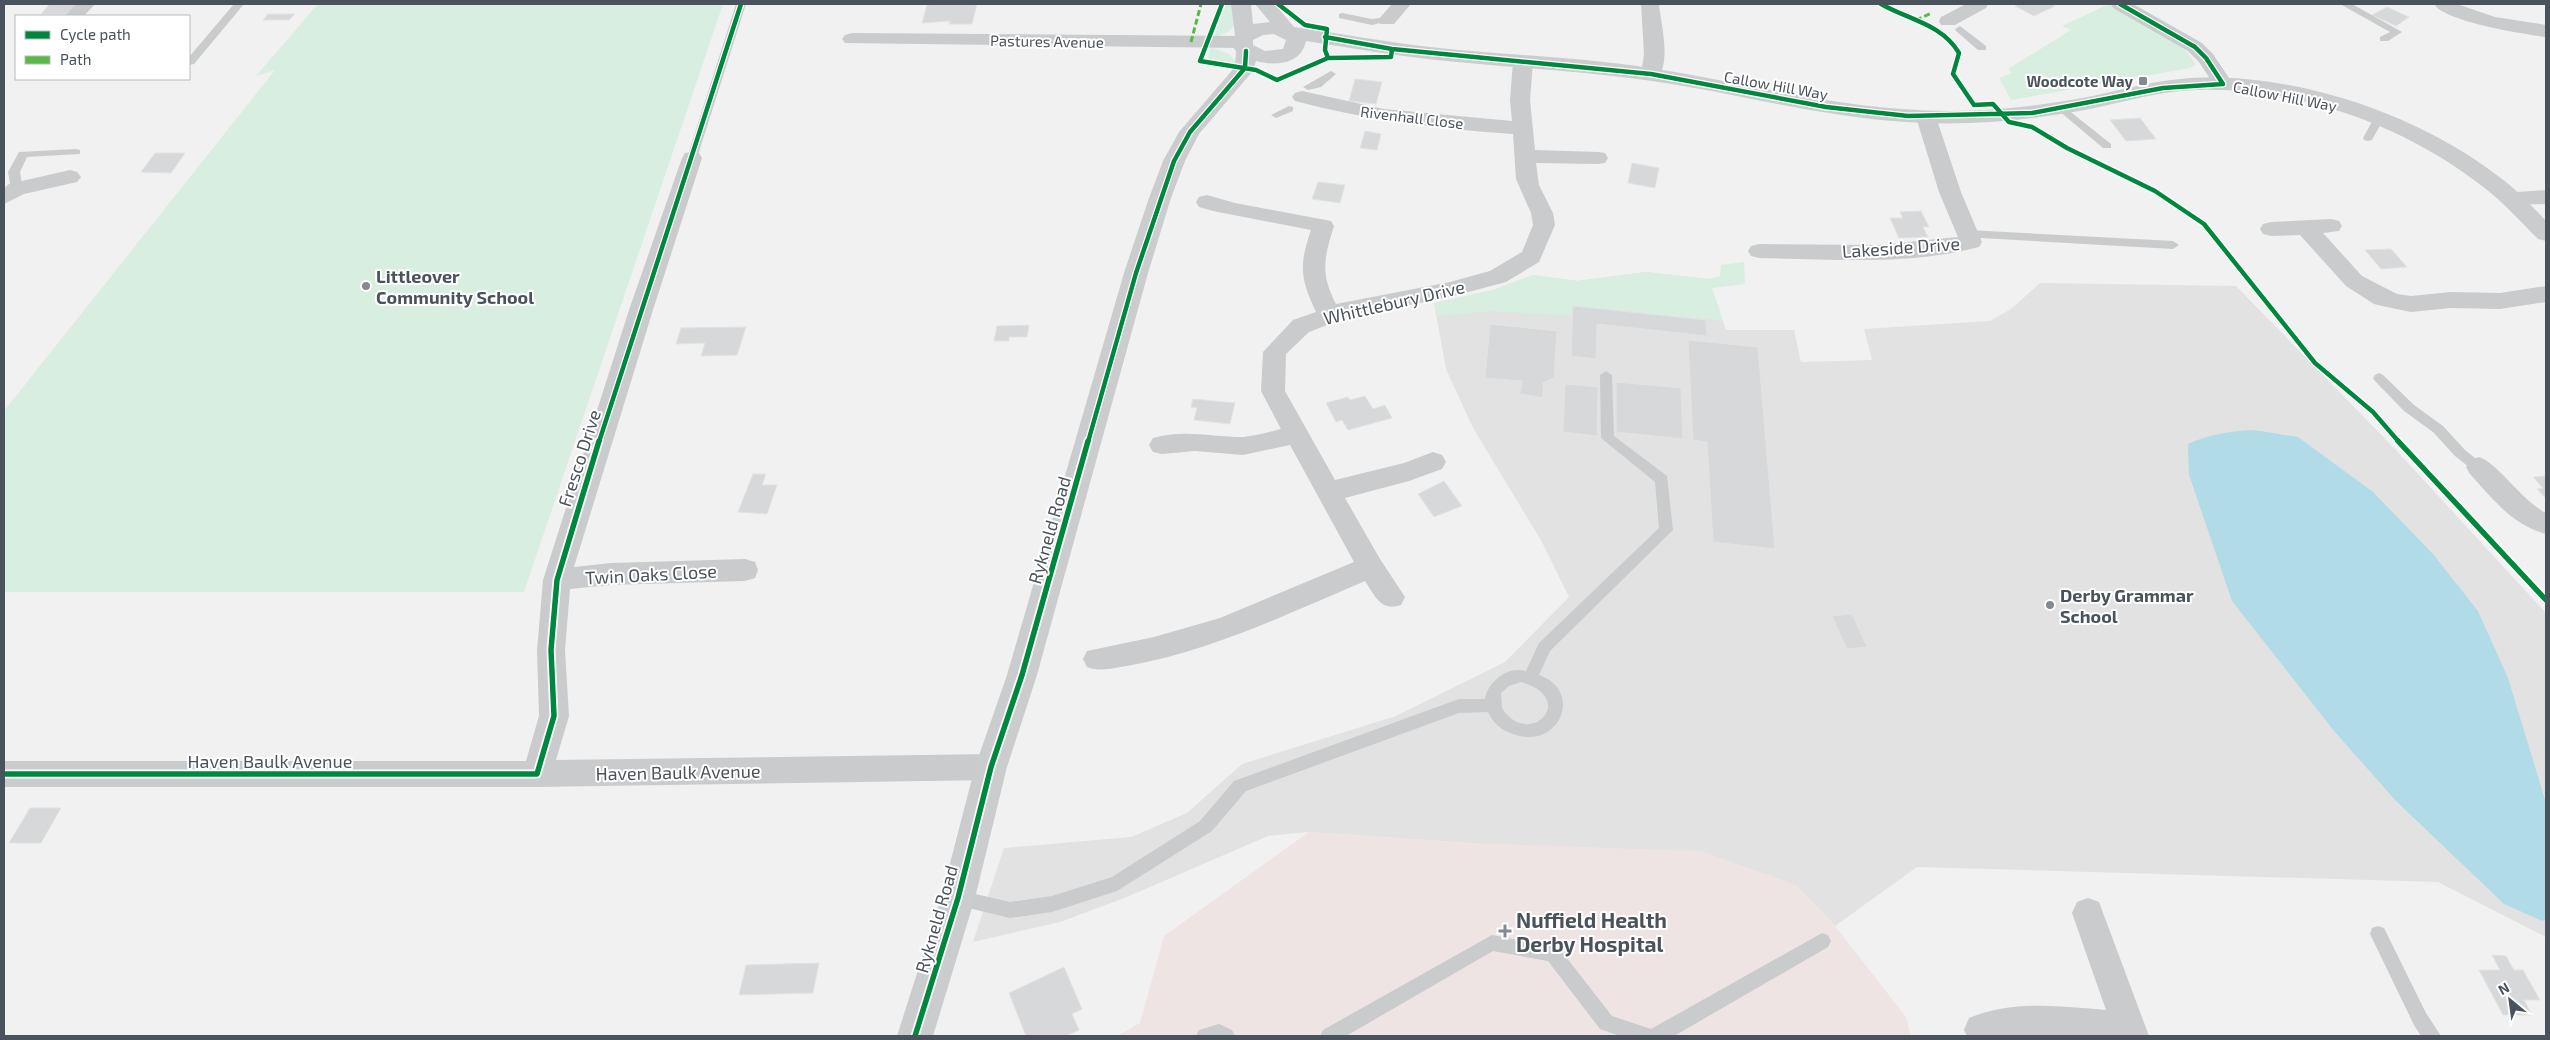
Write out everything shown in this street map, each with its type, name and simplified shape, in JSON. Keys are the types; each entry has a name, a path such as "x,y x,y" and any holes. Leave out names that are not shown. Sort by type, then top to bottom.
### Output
{"street":[{"path":"75,15 86,4"},
{"path":"1242,4 1244,43"},
{"path":"1264,4 1296,40 1296,45 1287,55"},
{"path":"1387,20 1402,4"},
{"path":"1650,4 1654,54 1651,74"},
{"path":"1947,21 1980,4"},
{"path":"2120,4 2195,47 2206,58 2223,84"},
{"path":"2443,4 2483,19 2516,27 2546,31"},
{"name":"Callow Hill Way","path":"1392,49 1287,55 1269,58 1256,56 1244,43 1258,28 1267,27 1392,49 1651,74 1826,107 1883,115 1926,117 1980,116 2062,108 2162,88 2223,84 2267,89 2311,98 2373,129 2443,150 2488,180 2510,198 2546,234"},
{"name":"Pastures Avenue","path":"852,39 1244,43"},
{"name":"Rykneld Road","path":"916,1036 958,898 991,768 1024,665 1136,272 1174,161 1190,132 1244,68 1244,43"},
{"name":"Rykneld Road","path":"1190,132 1267,74 1287,55"},
{"name":"Whittlebury Drive","path":"1391,597 1370,567 1272,391 1268,376 1269,363 1284,336 1300,326 1329,314 1501,276 1529,258 1537,249 1544,225 1541,213 1530,192 1524,156 1520,100 1524,62"},
{"name":"Rivenhall Close","path":"1294,102 1452,124 1523,128"},
{"name":"Lakeside Drive","path":"1759,251 1918,250 1971,242 1950,192 1926,117"},
{"path":"1524,156 1598,158"},
{"name":"Fresco Drive","path":"536,774 554,716 551,650 557,580 571,529 641,310 692,158"},
{"path":"11,193 70,177"},
{"path":"2510,198 2546,196"},
{"path":"1207,202 1226,209 1299,219 1323,226 1312,262 1311,273 1329,314"},
{"path":"2271,229 2331,226"},
{"path":"2306,228 2354,282 2382,298 2411,304 2451,300 2500,301 2546,294"},
{"name":"Lakeside Drive","path":"1810,230 1817,251"},
{"path":"1162,445 1194,442 1243,446 1297,434"},
{"path":"1329,492 1409,471 1433,462"},
{"path":"2479,467 2538,528"},
{"path":"1097,659 1154,649 1226,628 1370,567"},
{"name":"Twin Oaks Close","path":"557,580 611,574 745,570"},
{"name":"Haven Baulk Avenue","path":"4,774 536,774 991,768"},
{"path":"1981,1030 2040,1021 2131,1032 2088,913"}],"lane":[{"path":"190,62 240,4"},
{"path":"692,158 741,4"},
{"path":"2345,4 2397,32 2384,39"},
{"path":"1342,16 1372,22 1387,20"},
{"path":"1947,21 1982,48"},
{"path":"1294,102 1331,74"},
{"path":"2062,108 2106,146"},
{"path":"11,193 14,172 23,154 76,152"},
{"path":"1968,234 2173,245"},
{"path":"1531,677 1544,647 1666,530 1662,480 1608,438 1606,375"},
{"path":"2379,378 2409,408 2438,429 2460,453 2479,467"},
{"path":"1520,676 1542,681 1554,693 1558,709 1552,721 1544,728 1523,731 1511,727 1501,720 1493,706 1494,691 1504,680 1520,676"},
{"path":"958,898 1010,910 1052,904 1117,883 1206,826 1240,786 1459,706 1493,706"},
{"path":"2378,934 2420,1018 2432,1036"},
{"path":"1656,1036 1822,941"},
{"path":"1329,1036 1492,943 1553,954 1606,1023 1646,1036"},
{"path":"1205,1036 1219,1033 1226,1036"}],"shaded area":[{"name":"Derby Grammar School","path":"1646,272 1709,279 1726,330 1794,330 1801,362 1872,360 1864,329 1990,321 2011,309 2040,283 2236,286 2395,449 2546,613 2546,937 2438,882 1917,867 1835,926 1796,885 1468,843 1309,832 1268,836 1127,897 1060,922 973,942 1004,848 1131,837 1187,813 1242,764 1396,716 1505,662 1569,597 1542,542 1473,428 1446,369 1434,303 1493,290 1533,275 1577,281"},
{"name":"Nuffield Health Derby Hospital","path":"1309,832 1468,843 1701,851 1796,885 1835,926 1906,1017 1911,1036 1117,1036 1140,1023 1164,936"}],"green space":[{"name":"Littleover Community School","path":"318,4 723,4 524,592 4,592 4,411 275,70 256,76"},
{"path":"1226,4 1234,4 1235,22 1227,32 1214,37"},
{"path":"2109,4 2181,44 2196,64 2190,68 2011,100 1999,78 2012,73 2008,69 2071,30 2062,26"},
{"path":"1211,47 1229,54 1235,60 1234,65 1207,61"},
{"path":"1744,262 1745,284 1712,288 1723,321 1573,306 1572,315 1490,311 1436,316 1434,303 1493,290 1533,275 1577,281 1646,272 1709,279 1720,276 1721,265"}],"water":[{"path":"2254,430 2298,437 2373,492 2433,554 2478,611 2508,678 2546,803 2546,919 2542,921 2504,904 2396,801 2334,731 2232,601 2189,475 2188,444 2220,434"}],"building":[{"path":"50,4 78,4 68,14 41,14"},
{"path":"977,4 972,24 949,24 950,21 922,23 927,5"},
{"path":"2019,4 2051,4 2055,6 2034,16 2015,6"},
{"path":"2387,7 2409,17 2396,26 2372,15"},
{"path":"268,14 295,14 289,20 263,20"},
{"path":"1355,79 1382,82 1376,104 1349,101"},
{"path":"2140,118 2156,139 2126,141 2110,120"},
{"path":"1365,131 1381,134 1377,150 1360,148"},
{"path":"155,153 185,153 171,173 141,172"},
{"path":"1632,163 1659,168 1655,188 1628,183"},
{"path":"1318,182 1345,185 1340,203 1312,199"},
{"path":"1921,211 1929,227 1923,227 1928,237 1899,238 1890,218 1903,218 1900,212"},
{"path":"2391,249 2407,267 2381,269 2365,250"},
{"path":"1573,306 1706,320 1707,336 1597,324 1596,359 1571,356"},
{"path":"1490,324 1557,331 1554,378 1543,383 1543,398 1520,394 1522,381 1485,378"},
{"path":"1029,325 1027,337 1009,337 1009,341 994,341 997,326"},
{"path":"746,327 737,355 701,356 705,343 676,344 681,328"},
{"path":"1688,340 1758,347 1775,549 1713,542 1707,442 1693,440"},
{"path":"1616,382 1681,388 1683,439 1616,432"},
{"path":"1565,384 1598,387 1597,436 1563,432"},
{"path":"1365,396 1373,409 1385,405 1392,418 1348,430 1342,420 1336,422 1326,403 1348,397 1350,400"},
{"path":"1193,399 1235,403 1230,424 1194,420 1197,408 1191,407"},
{"path":"753,474 766,474 762,485 777,485 767,514 738,512"},
{"path":"2546,476 2546,499 2537,489 2543,488 2533,477"},
{"path":"1444,481 1462,506 1434,517 1418,494"},
{"path":"1852,614 1867,647 1847,649 1832,616"},
{"path":"30,808 61,808 41,843 9,843"},
{"path":"2492,955 2506,956 2514,970 2523,970 2540,1000 2524,1000 2532,1015 2503,1015 2479,970 2500,970"},
{"path":"819,963 813,993 739,995 746,965"},
{"path":"1064,967 1082,1009 1072,1014 1079,1030 1066,1036 1026,1036 1009,993"}],"marked path":[{"path":"1191,42 1201,4"},
{"path":"1916,20 1932,13"}],"cycle path":[{"path":"4,774 537,774 554,716 551,650 557,580 571,529 741,4"},
{"path":"1222,4 1200,61 1256,70 1277,80 1328,58 1343,56 1391,57 1392,49"},
{"path":"1278,4 1305,25 1327,29 1325,50 1328,58"},
{"path":"1881,4 1935,28 1953,43 1959,53 1953,74 1974,105 1993,104 2009,122 2017,122 2032,127 2067,148 2138,182 2172,201 2204,224 2315,363 2373,412 2421,468 2546,600"},
{"path":"2120,4 2195,47 2206,58 2223,84"},
{"path":"1325,37 1392,49 1651,74 1826,107 1908,116 1981,116 2032,113 2163,88 2223,84"},
{"path":"915,1036 958,898 991,767 1022,675 1136,273 1160,198 1174,161 1190,132 1245,68 1246,51"}],"place":[{"name":"Woodcote Way","path":"2143,81"},
{"name":"Littleover Community School","path":"366,286"},
{"name":"Derby Grammar School","path":"2050,605"},
{"name":"Nuffield Health Derby Hospital","path":"1505,931"}]}
